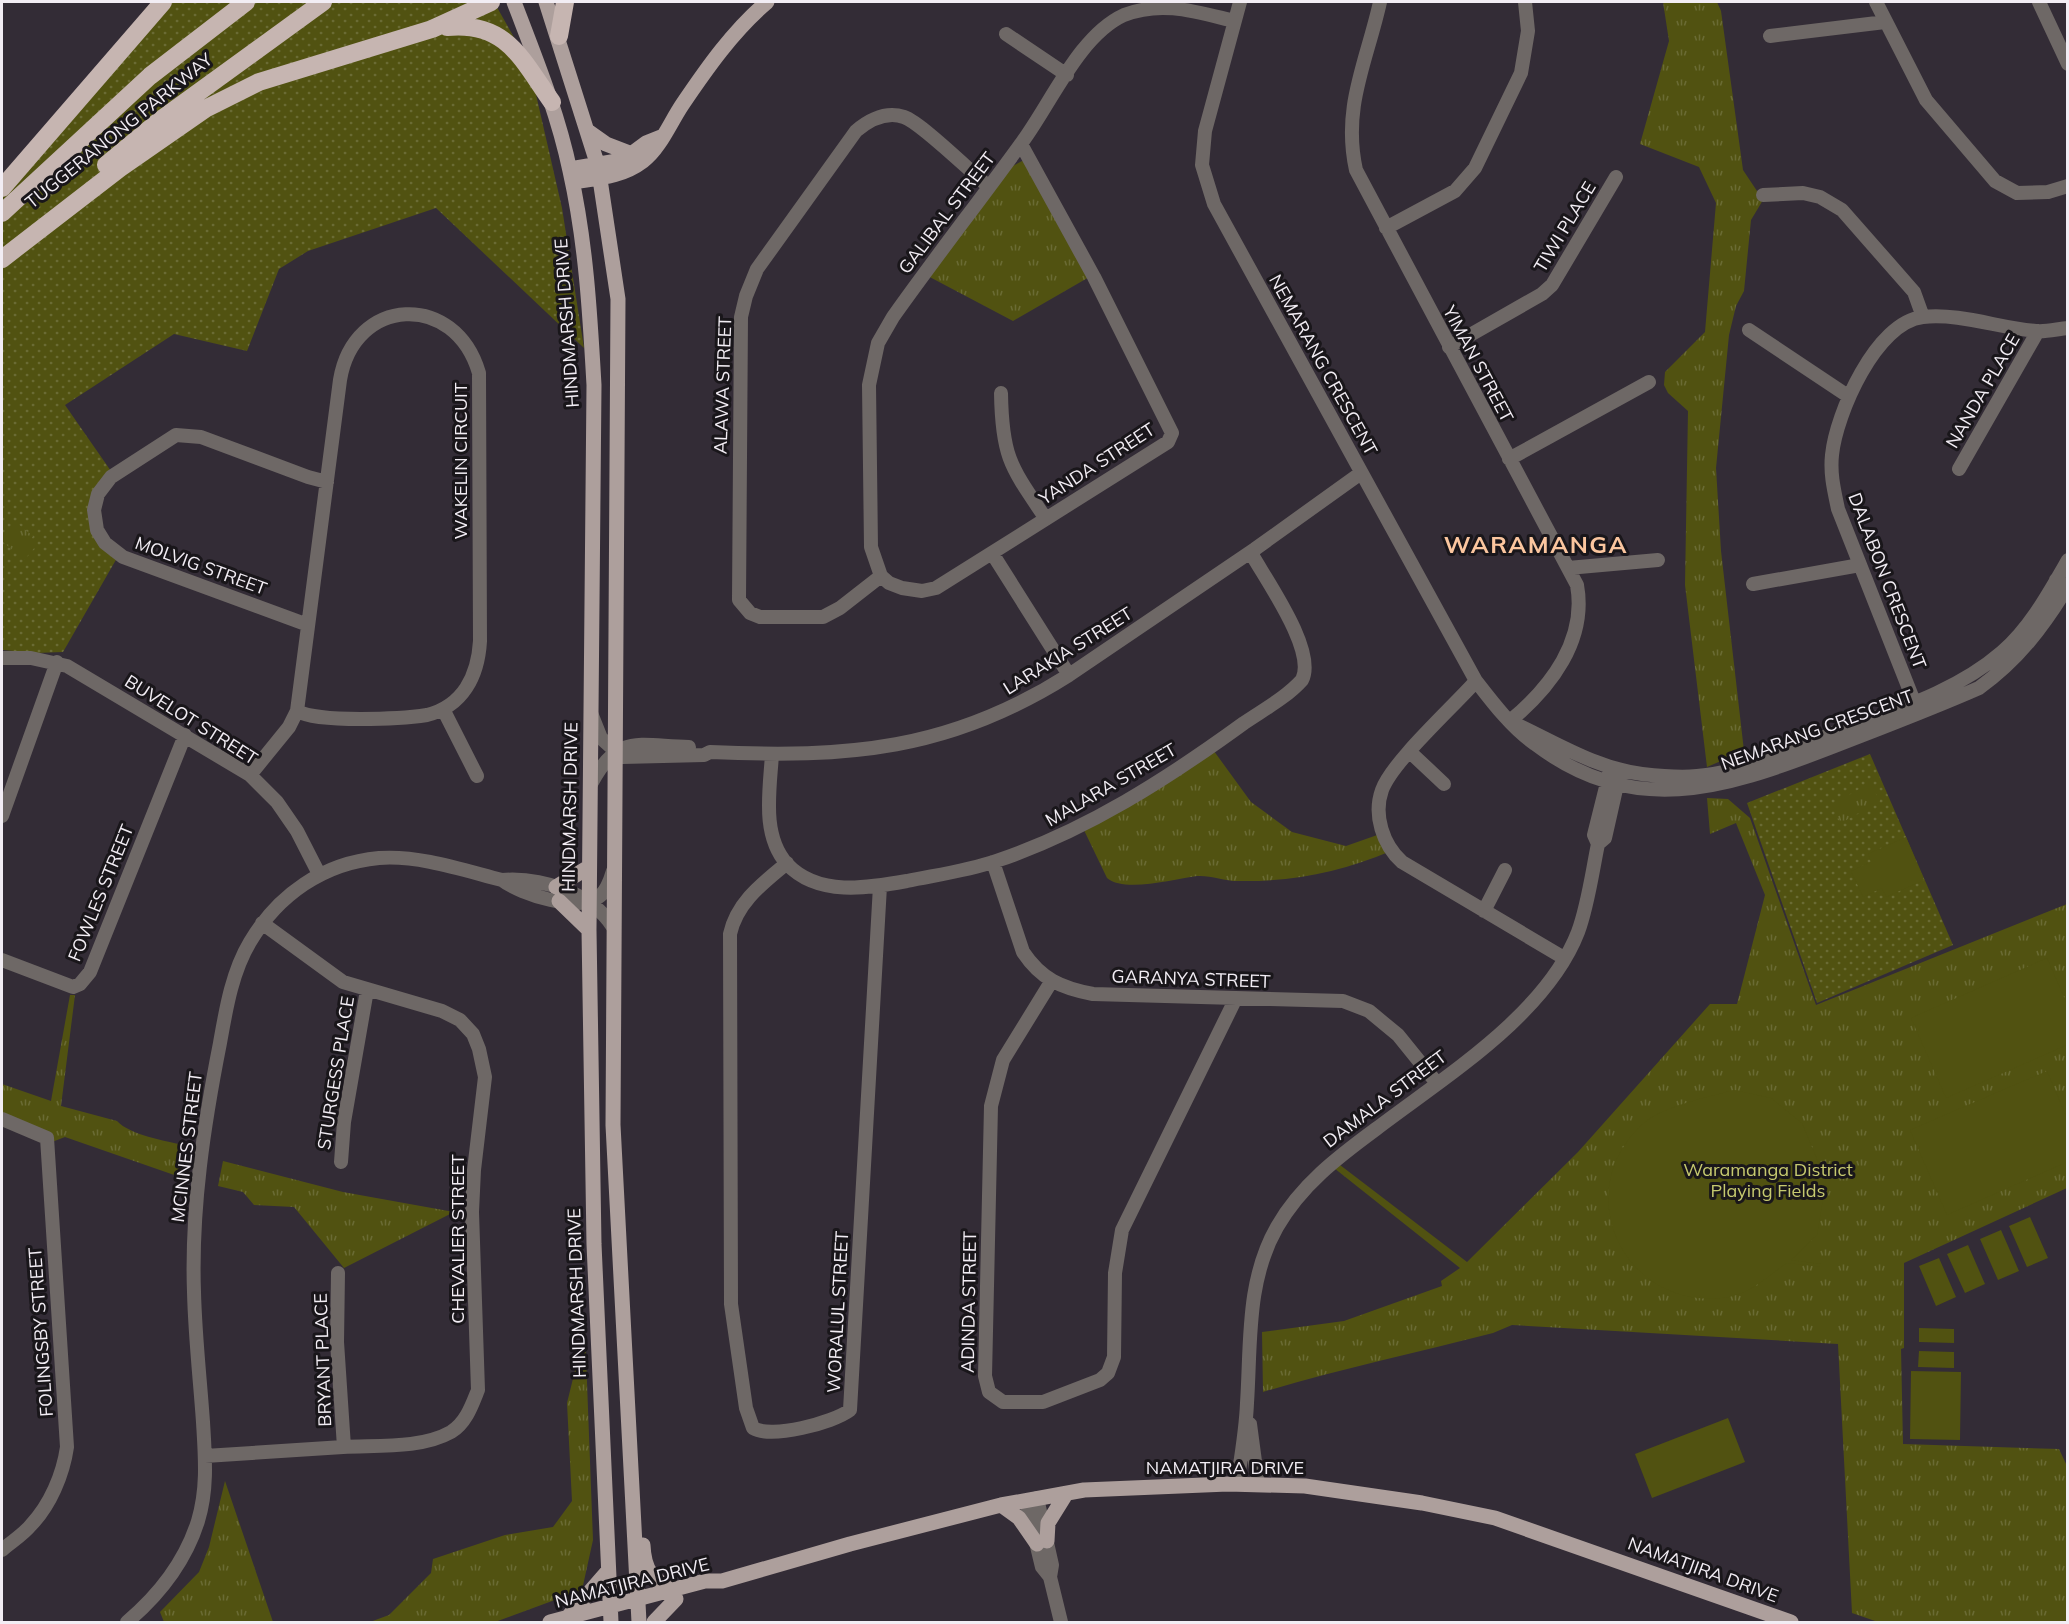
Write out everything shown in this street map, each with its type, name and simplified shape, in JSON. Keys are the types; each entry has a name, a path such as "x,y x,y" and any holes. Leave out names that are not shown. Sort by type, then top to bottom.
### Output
{"highway":[{"path":"2,188 163,2"},
{"name":"TUGGERANONG PARKWAY","path":"2,213 150,76 246,2"},
{"name":"TUGGERANONG PARKWAY","path":"2,253 159,121 323,2"},
{"path":"2,259 120,168 205,109 259,82 432,29 490,2"},
{"path":"559,36 565,2"},
{"path":"432,29 472,26 493,32 520,57 552,102"}],"main road":[{"name":"HINDMARSH DRIVE","path":"514,2 552,102 571,175 589,301 594,386 589,867 594,1244 611,1615"},
{"path":"546,2 590,132 600,172 618,299 613,1125 638,1610"},
{"path":"571,175 600,172 616,176 643,161 654,151 661,137 731,37 767,2"},
{"path":"590,132 606,144 632,154"},
{"path":"600,172 623,160 646,143 661,137"},
{"path":"589,867 557,894 589,930"},
{"name":"NAMATJIRA DRIVE","path":"550,1623 567,1618 611,1615 638,1610 676,1594 707,1591 722,1581 849,1544 1002,1505 1084,1490 1258,1484 1305,1486 1366,1494 1496,1518 1791,1623"},
{"path":"630,1486 641,1499 644,1562 653,1578 676,1594 654,1623"},
{"path":"1002,1505 1019,1518 1042,1542 1048,1522 1066,1494"},
{"path":"567,1618 608,1571"},
{"name":"NAMATJIRA DRIVE","path":"588,1623 611,1615"}],"street":[{"name":"NEMARANG CRESCENT","path":"1240,2 1204,131 1202,165 1214,204 1476,681 1510,721 1533,743 1570,767 1613,783 1663,790 1699,789 1916,707 1979,688 1995,676 2042,628 2064,574"},
{"name":"YIMAN STREET","path":"1380,2 1353,100 1350,139 1358,177 1568,568 1579,595 1580,618 1574,642 1558,667 1525,709 1510,721"},
{"path":"1386,228 1455,191 1475,168 1513,95 1522,67 1528,31 1526,2"},
{"path":"1876,2 1926,100 1995,181 2017,192 2048,192 2067,186"},
{"path":"2039,2 2067,64"},
{"name":"GALIBAL STREET","path":"881,576 871,547 869,385 875,355 892,317 988,186 1022,144 1066,75 1102,29 1135,11 1178,7 1234,21"},
{"path":"1770,36 1885,22"},
{"path":"1006,34 1066,75"},
{"name":"ALAWA STREET","path":"881,576 840,608 823,617 760,617 746,610 739,600 741,317 746,296 757,269 856,131 866,123 882,116 903,116 988,186"},
{"name":"YANDA STREET","path":"881,576 902,588 922,591 936,588 1168,442 1172,433 1094,277 1022,144"},
{"name":"TIWI PLACE","path":"1449,347 1542,294 1552,285 1616,177"},
{"path":"1763,195 1803,193 1820,197 1842,210 1914,292 1923,317"},
{"name":"WAKELIN CIRCUIT","path":"250,776 289,727 297,711 342,363 348,349 360,334 387,318 409,314 432,317 458,334 476,362 480,386 480,641 477,668 469,686 457,700 443,709 415,717 314,717 297,711"},
{"name":"DALABON CRESCENT","path":"1916,707 1838,509 1831,477 1837,428 1848,396 1880,345 1905,323 1923,317 1944,317 2038,332 2067,328"},
{"path":"1749,330 1848,396"},
{"name":"NANDA PLACE","path":"1959,469 2038,332"},
{"path":"1509,459 1649,382"},
{"path":"1001,393 1005,451 1013,471 1046,519"},
{"name":"MOLVIG STREET","path":"308,625 123,557 101,537 94,510 98,494 105,482 176,435 201,437 327,482"},
{"name":"LARAKIA STREET","path":"614,752 622,757 687,751 704,755 710,752 772,754 888,747 943,734 1006,711 1069,675 1309,512 1316,511 1363,477"},
{"path":"992,553 1069,675"},
{"name":"MALARA STREET","path":"772,754 770,824 775,842 787,863 807,879 822,885 837,888 880,886 993,862 1082,826 1160,781 1211,747 1302,680 1306,661 1299,639 1251,553"},
{"path":"1568,568 1658,560"},
{"path":"1753,584 1860,565"},
{"name":"BUVELOT STREET","path":"2,658 57,662 185,735 250,776 277,802 297,831 320,874"},
{"path":"2,816 57,662"},
{"path":"1476,681 1386,781 1379,799 1379,816 1390,850 1402,862 1564,958"},
{"path":"443,709 477,776"},
{"path":"591,711 601,738 614,752 603,761 591,784"},
{"name":"NEMARANG CRESCENT","path":"1510,721 1568,751 1615,768 1686,777 1726,777"},
{"name":"FOWLES STREET","path":"2,960 73,987 85,978 185,735"},
{"path":"1410,752 1444,784"},
{"name":"DAMALA STREET","path":"1237,1484 1247,1407 1252,1304 1257,1281 1276,1229 1288,1208 1303,1189 1333,1161 1520,1017 1544,988 1578,932 1598,844 1594,835 1613,783 1615,768"},
{"name":"MCINNES STREET","path":"127,1623 170,1579 198,1520 206,1484 194,1291 202,1154 211,1085 230,995 248,945 262,923 287,896 320,874 362,861 409,859 502,880 517,879 557,894 589,902 606,915 613,927"},
{"name":"GARANYA STREET","path":"993,862 1023,952 1035,969 1051,982 1093,994 1343,1001 1370,1011 1398,1035 1436,1082"},
{"name":"WORALUL STREET","path":"787,863 747,899 738,912 730,934 731,1304 746,1408 753,1428 765,1433 828,1421 850,1410 880,886"},
{"path":"1484,911 1505,870"},
{"path":"589,902 599,897 609,885 613,871"},
{"name":"CHEVALIER STREET","path":"205,1456 423,1441 453,1431 471,1408 478,1390 479,1367 472,1285 472,1212 484,1077 479,1049 468,1027 460,1020 442,1011 343,982 262,923"},
{"name":"ADINDA STREET","path":"1051,982 1003,1060 991,1106 985,1377 988,1392 1003,1402 1043,1402 1100,1380 1112,1366 1115,1273 1122,1230 1236,998"},
{"name":"STURGESS PLACE","path":"341,1162 344,1122 367,990"},
{"name":"FOLINGSBY STREET","path":"2,1119 47,1138 67,1448 65,1466 58,1482 31,1525 2,1550"},
{"name":"BRYANT PLACE","path":"338,1272 337,1342 344,1447"},
{"name":"DAMALA STREET","path":"1247,1407 1258,1484"},
{"path":"1031,1500 1042,1542 1053,1565 1050,1577 1061,1623"}],"green space":[{"path":"170,2 494,2 529,64 562,208 584,348 436,208 308,251 279,269 247,351 174,334 65,405 113,474 98,486 93,535 117,558 63,652 36,653 3,650 2,192"},
{"path":"1663,2 1717,2 1721,11 1743,170 1763,200 1751,220 1744,291 1736,306 1729,335 1716,468 1721,551 1744,751 1707,767 1685,585 1688,411 1668,393 1664,385 1665,372 1705,332 1716,203 1699,167 1640,144 1669,41"},
{"path":"1022,161 1031,165 1091,276 1013,321 924,274 1011,167"},
{"path":"18,524 33,536 30,541 36,546 24,560 2,541"},
{"path":"1211,747 1251,802 1292,832 1346,846 1383,833 1391,851 1335,870 1278,880 1238,881 1197,876 1137,885 1115,882 1107,878 1082,826"},
{"path":"1870,754 1953,945 1817,1003 1747,803"},
{"path":"1870,783 1880,801 1841,823 1831,805"},
{"name":"Waramanga District Playing Fields","path":"1707,798 1728,799 1750,818 1816,1005 2067,904 2067,1188 1904,1263 1904,1348 1901,1349 1903,1444 2059,1449 2067,1466 2067,1622 1878,1622 1852,1613 1838,1344 1512,1325 1493,1333 1349,1368 1263,1392 1262,1332 1344,1321 1442,1286 1441,1281 1460,1268 1334,1168 1340,1165 1467,1262 1578,1152 1710,1004 1737,1004 1765,895 1736,823 1710,834"},
{"path":"1906,837 1924,880 1886,897 1882,888 1863,897 1851,871 1871,862 1868,854"},
{"path":"2047,958 2067,1004 2067,1045 1946,1098 1911,1018"},
{"path":"70,995 75,995 61,1106 117,1121 130,1130 148,1137 184,1145 180,1177 65,1137 52,1142 2,1114 2,1084 51,1101"},
{"path":"2047,1071 2067,1118 2067,1162 1947,1215 1910,1130"},
{"path":"1734,1090 1771,1098 1802,1123 1826,1181 1817,1235 1791,1260 1821,1264 1821,1267 1787,1263 1752,1288 1737,1295 1693,1297 1661,1287 1636,1268 1619,1242 1609,1213 1610,1182 1621,1151 1644,1123 1652,1117 1674,1107"},
{"path":"223,1161 343,1192 454,1212 344,1268 294,1207 254,1205 243,1192 218,1186"},
{"path":"2030,1217 2048,1258 2027,1267 2009,1226"},
{"path":"2001,1230 2019,1271 1998,1280 1980,1239"},
{"path":"1968,1245 1985,1284 1965,1293 1947,1254"},
{"path":"1939,1258 1956,1297 1936,1306 1919,1266"},
{"path":"1919,1328 1954,1329 1954,1343 1919,1342"},
{"path":"585,1330 593,1540 582,1590 495,1622 370,1622 389,1615 431,1573 433,1559 505,1535 553,1527 572,1501 567,1403"},
{"path":"1919,1351 1954,1352 1954,1368 1918,1367"},
{"path":"1911,1371 1961,1372 1960,1440 1910,1439"},
{"path":"1728,1418 1745,1462 1652,1498 1635,1454"},
{"path":"225,1481 273,1622 164,1622 160,1612 199,1572 209,1547"}],"district":[{"name":"WARAMANGA","path":"1536,545"}]}
